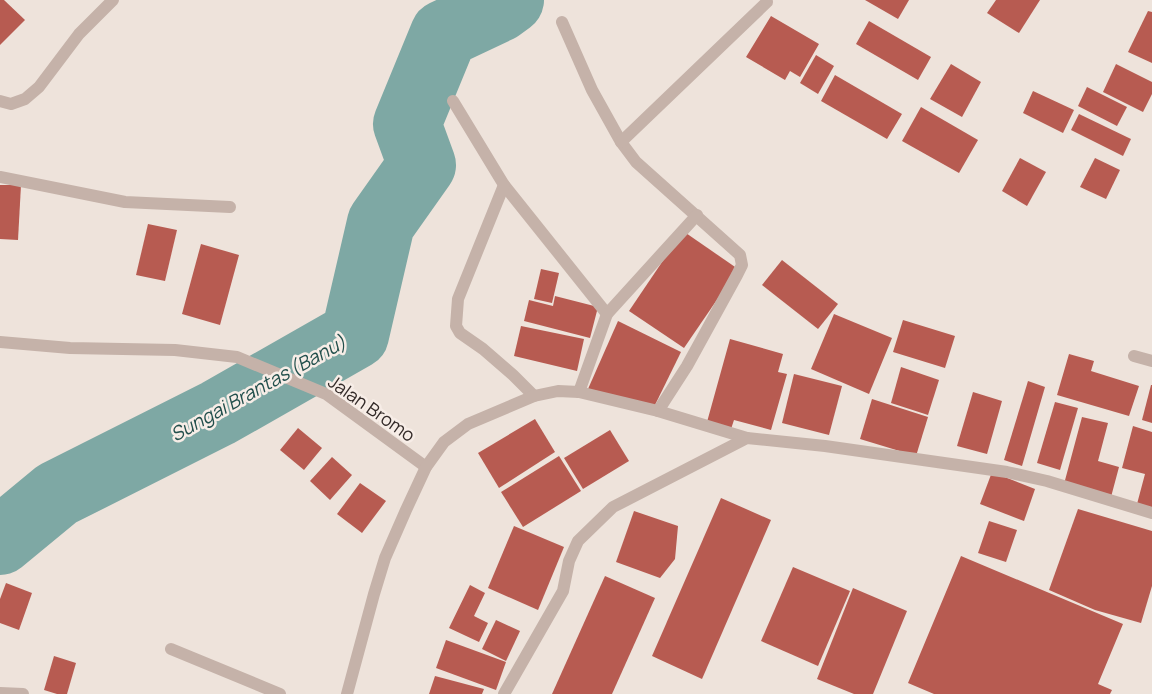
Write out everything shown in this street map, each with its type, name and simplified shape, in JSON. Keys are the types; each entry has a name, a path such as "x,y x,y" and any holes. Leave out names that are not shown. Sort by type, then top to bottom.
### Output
{"street":[{"path":"0,101 10,104 25,99 39,87 79,34 113,0"},
{"path":"621,142 767,2"},
{"path":"562,22 592,90 621,142 636,162 740,255 742,265 687,366 658,410"},
{"path":"454,101 504,185 607,314"},
{"path":"0,177 125,202 230,207"},
{"path":"504,185 458,299 456,326 460,333 513,375 534,396"},
{"path":"579,392 607,314 697,215"},
{"name":"Jalan Bromo","path":"0,342 70,348 175,350 237,357 326,394 426,467"},
{"path":"1134,356 1152,361"},
{"path":"347,694 385,558 426,467 444,442 468,424 534,396 558,391 579,392 658,410 747,438 1007,472 1055,483 1152,513"},
{"path":"504,694 563,591 569,561 578,541 613,507 747,438"},
{"path":"171,649 280,694"},
{"path":"0,693 23,694"}],"building":[{"path":"0,0 4,0 25,20 0,45"},
{"path":"865,0 909,0 898,19"},
{"path":"996,0 1040,0 1019,33 987,13"},
{"path":"1148,11 1152,12 1152,63 1128,52"},
{"path":"771,16 819,44 800,77 790,71 785,80 746,57"},
{"path":"869,21 931,57 918,80 856,44"},
{"path":"816,55 834,66 818,94 800,83"},
{"path":"951,64 981,82 962,117 930,99"},
{"path":"1116,64 1152,82 1152,94 1143,112 1103,92"},
{"path":"835,75 902,114 887,139 821,101"},
{"path":"1087,87 1127,107 1117,126 1078,106"},
{"path":"1033,91 1074,110 1063,133 1023,113"},
{"path":"921,107 978,140 959,173 902,141"},
{"path":"1079,114 1131,139 1123,156 1071,130"},
{"path":"1020,158 1046,172 1027,206 1002,191"},
{"path":"1095,158 1120,170 1106,199 1080,187"},
{"path":"0,185 21,185 18,240 0,239"},
{"path":"148,224 177,230 165,281 136,275"},
{"path":"683,231 738,269 684,348 629,311"},
{"path":"201,244 239,255 220,325 182,314"},
{"path":"782,260 838,304 818,329 762,285"},
{"path":"541,269 559,273 552,303 534,299"},
{"path":"555,296 598,307 590,338 524,321 529,300 553,306"},
{"path":"834,314 892,338 869,394 811,369"},
{"path":"903,320 955,336 945,368 893,352"},
{"path":"618,321 681,352 654,407 588,389"},
{"path":"521,326 584,339 577,371 514,356"},
{"path":"730,339 783,354 778,372 787,374 771,430 734,420 731,429 707,422"},
{"path":"1069,354 1094,361 1091,371 1139,386 1129,416 1057,395"},
{"path":"901,367 939,380 928,415 891,403"},
{"path":"794,374 842,386 829,435 782,423"},
{"path":"1028,381 1045,387 1022,466 1004,460"},
{"path":"1152,385 1152,423 1142,420"},
{"path":"973,392 1002,401 987,454 957,446"},
{"path":"872,399 928,417 916,456 860,439"},
{"path":"1055,402 1078,408 1060,470 1037,463"},
{"path":"1082,417 1108,423 1098,461 1119,467 1111,497 1064,484"},
{"path":"535,419 555,452 499,488 478,453"},
{"path":"1133,426 1152,432 1152,508 1137,504 1145,474 1122,468"},
{"path":"298,428 322,448 304,470 280,450"},
{"path":"610,430 629,461 583,489 564,458"},
{"path":"559,456 581,491 523,527 501,492"},
{"path":"332,457 352,475 330,500 310,481"},
{"path":"992,472 1035,489 1024,521 980,504"},
{"path":"360,483 386,501 362,533 337,514"},
{"path":"721,498 771,520 702,679 652,656"},
{"path":"1078,509 1152,531 1152,586 1141,623 1095,610 1049,590"},
{"path":"634,511 678,526 675,559 660,578 616,562"},
{"path":"989,521 1017,530 1006,562 978,553"},
{"path":"514,526 564,547 538,610 488,588"},
{"path":"961,556 1123,624 1098,684 1112,690 1110,694 934,694 908,683"},
{"path":"793,567 850,591 818,666 761,641"},
{"path":"605,576 655,598 612,694 552,694"},
{"path":"6,583 32,593 19,630 0,623 0,599"},
{"path":"470,585 485,593 474,616 488,623 479,642 449,628"},
{"path":"853,588 907,611 873,694 854,694 817,679"},
{"path":"496,620 520,631 506,661 482,649"},
{"path":"446,640 506,662 496,690 436,668"},
{"path":"54,656 76,663 67,694 57,694 44,690"},
{"path":"435,676 484,689 482,694 429,694"}],"waterway":[{"name":"Sungai Brantas (Banu)","path":"0,541 57,494 218,413 355,335 381,223 422,165 407,124 444,34 499,8 510,0"}]}
